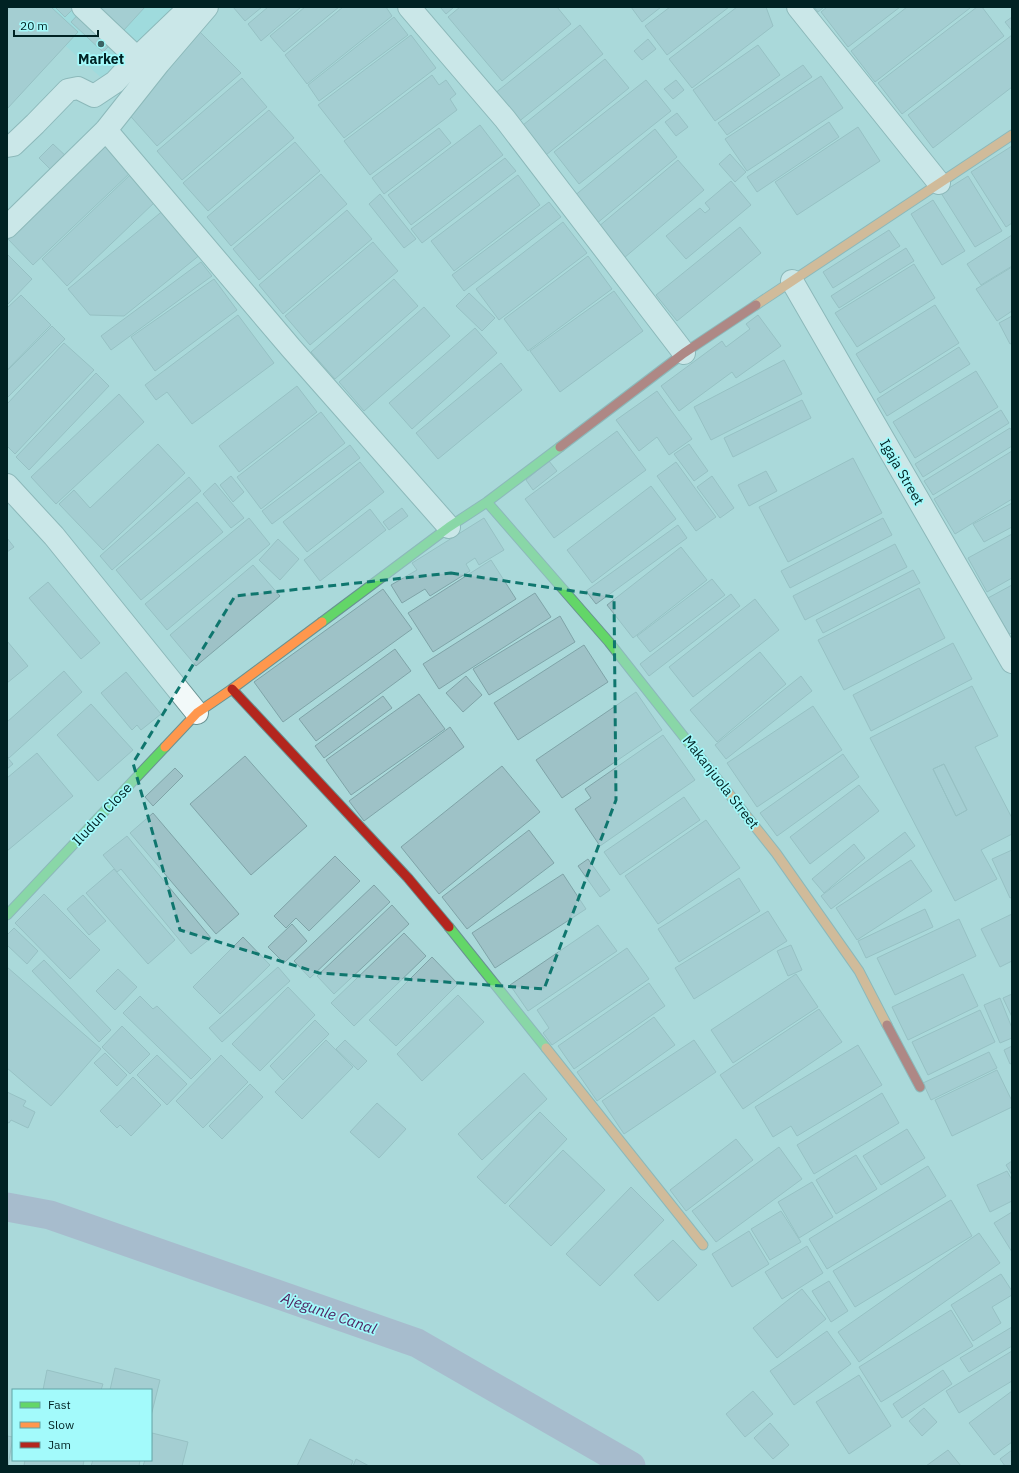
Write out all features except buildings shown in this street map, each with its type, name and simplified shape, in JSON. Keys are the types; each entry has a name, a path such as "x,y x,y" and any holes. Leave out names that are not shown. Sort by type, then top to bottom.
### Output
{"street":[{"path":"83,7 137,58"},
{"path":"7,227 106,130 159,63 207,7"},
{"path":"410,7 506,119 684,353"},
{"path":"798,7 939,184"},
{"path":"7,146 13,145 68,90 78,88 94,96 115,82 183,9"},
{"path":"106,130 291,348 449,527"},
{"name":"Iludun Close","path":"7,915 197,713 232,689 449,527 487,502 684,353 1012,135"},
{"name":"Igaja Street","path":"792,282 1012,662"},
{"path":"7,485 54,536 197,713"},
{"name":"Makanjuola Street","path":"487,502 609,642 776,853 859,971 920,1087"},
{"path":"232,689 408,878 489,976 703,1245"}],"highlighted area":[{"path":"451,573 614,597 616,800 544,989 319,973 180,930 133,763 235,596"}],"shaded area":[{"name":"Market","path":"22,7 174,7 105,81"}],"waterway":[{"name":"Ajegunle Canal","path":"7,1207 50,1215 417,1343 631,1466"}],"traffic: fast":[{"path":"322,622 449,527 487,502 560,447"},
{"path":"487,502 609,642 703,761"},
{"path":"7,915 165,747"},
{"path":"449,927 546,1048"}],"traffic: slow":[{"path":"756,305 1012,135"},
{"path":"165,747 197,713 322,622"},
{"path":"703,761 776,853 859,971 887,1025"},
{"path":"546,1048 703,1245"}],"traffic: jam":[{"path":"560,447 684,353 756,305"},
{"path":"232,689 408,878 449,927"},
{"path":"887,1025 920,1087"}],"place":[{"name":"Market","path":"101,44"}]}
